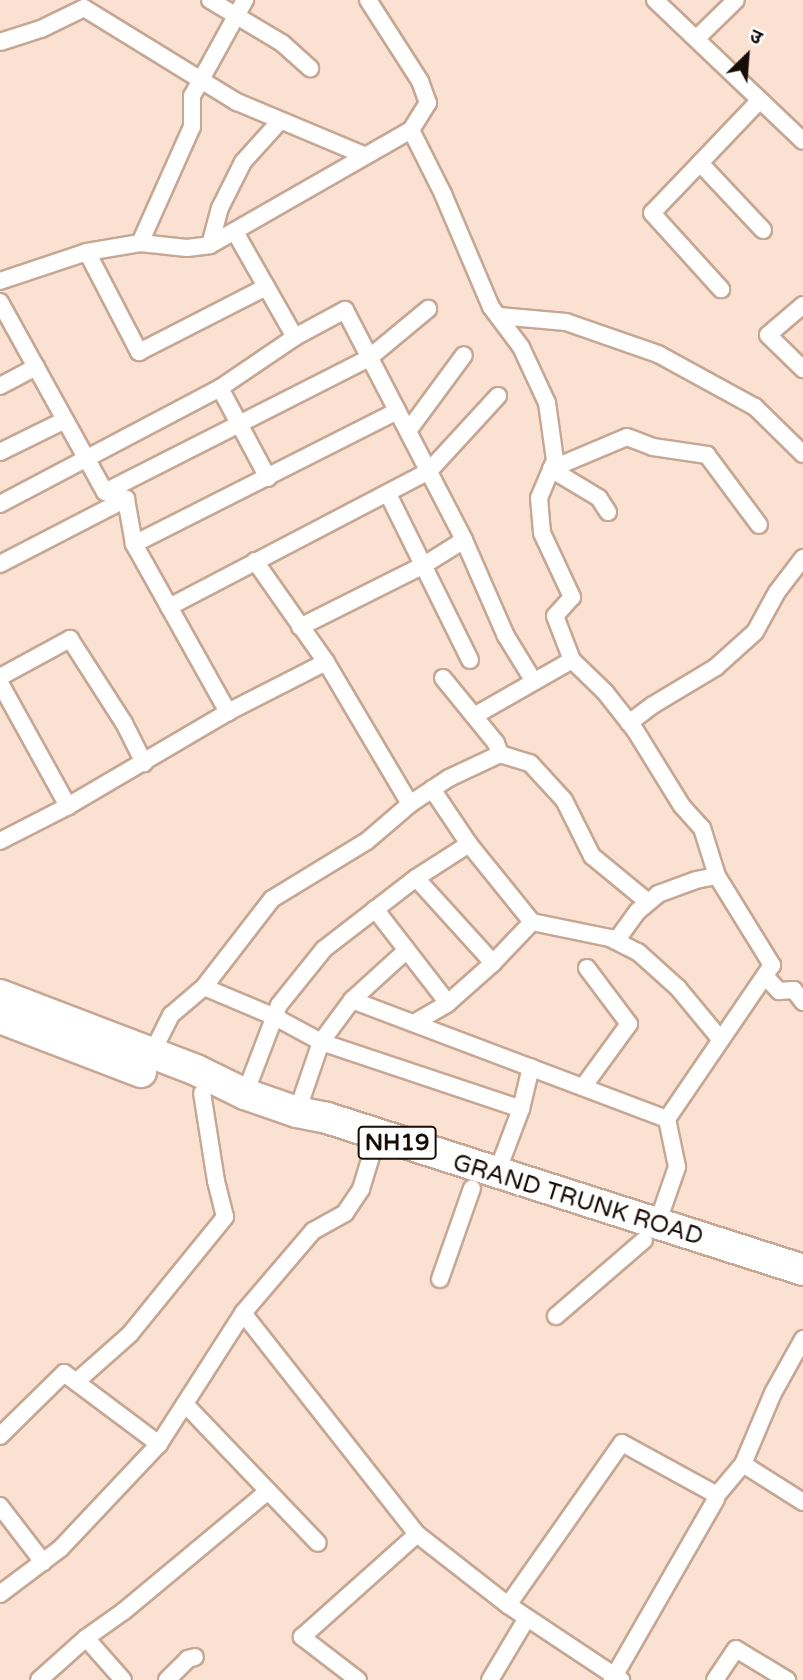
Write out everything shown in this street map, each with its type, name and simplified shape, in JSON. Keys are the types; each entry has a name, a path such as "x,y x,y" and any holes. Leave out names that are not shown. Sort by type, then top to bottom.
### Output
{"highway":[{"name":"GRAND TRUNK ROAD","path":"0,995 196,1070 245,1094 297,1112 327,1118 484,1181"},
{"name":"GRAND TRUNK ROAD","path":"0,1018 68,1046 372,1154 484,1181 651,1232 803,1270"},
{"name":"GRAND TRUNK ROAD","path":"651,1232 803,1289"}],"street":[{"path":"210,0 236,18 282,43 310,68"},
{"path":"140,243 192,127 191,96 245,0"},
{"path":"0,281 87,252 140,243 187,248 210,245 411,130 428,103 420,80 368,0"},
{"path":"655,0 803,141"},
{"path":"697,38 736,0"},
{"path":"0,42 41,29 84,8 237,102 364,155"},
{"path":"721,289 652,213 759,101"},
{"path":"210,245 220,208 243,162 280,121"},
{"path":"411,130 443,194 491,307 520,347 547,403 555,460 539,498 542,533 572,597 555,616 572,660 605,692 629,723 682,806 702,828 717,876 772,965 667,1119 677,1167 651,1232 556,1316"},
{"path":"700,163 762,230"},
{"path":"235,232 295,337"},
{"path":"87,252 139,352 267,287"},
{"path":"0,302 105,492 126,499"},
{"path":"803,305 768,335 803,369"},
{"path":"105,492 369,358 428,309"},
{"path":"0,504 220,388 295,337 345,310 464,540 506,636 533,680"},
{"path":"499,316 566,322 658,354 755,407 803,454"},
{"path":"408,431 464,355"},
{"path":"0,386 36,367"},
{"path":"220,388 268,478"},
{"path":"169,607 429,471 498,396"},
{"path":"134,544 397,411"},
{"path":"0,452 65,420"},
{"path":"551,469 626,437 653,447 707,455 759,525"},
{"path":"551,469 600,498 608,512"},
{"path":"388,494 470,660"},
{"path":"126,499 134,544 228,712"},
{"path":"0,564 126,499"},
{"path":"300,627 424,565 464,540"},
{"path":"629,723 653,705 716,667 755,632 777,592 803,558"},
{"path":"255,561 326,662 410,804"},
{"path":"0,677 70,639 124,723 144,763"},
{"path":"474,716 572,660"},
{"path":"0,841 144,763 228,712 326,662"},
{"path":"443,678 496,743 500,754"},
{"path":"0,683 68,806"},
{"path":"151,1055 171,1015 204,987 272,899 367,841 432,789 500,754 530,764 564,800 592,856 648,902"},
{"path":"432,789 469,844 532,922 616,941 638,952 678,988 721,1040"},
{"path":"245,1094 279,1005 324,948 416,878 469,844"},
{"path":"616,941 638,911 658,894 695,880 717,876"},
{"path":"416,878 493,963"},
{"path":"375,909 448,1003"},
{"path":"414,1023 448,1003 493,963 532,922"},
{"path":"297,1112 321,1042 352,1000 407,950"},
{"path":"583,1087 629,1024 587,968"},
{"path":"765,976 779,991 794,990 803,1002"},
{"path":"204,987 275,1017 321,1042 521,1108"},
{"path":"352,1000 667,1119"},
{"path":"440,1279 484,1181 521,1108 531,1067"},
{"path":"76,1382 130,1334 225,1217 216,1181 202,1093"},
{"path":"3,1585 60,1549 159,1444 243,1313 313,1231 345,1213 360,1189 372,1154"},
{"path":"243,1313 417,1534 508,1605 616,1678 716,1499"},
{"path":"508,1605 622,1443 717,1495 743,1464 773,1393 803,1339"},
{"path":"0,1436 64,1373 159,1444"},
{"path":"185,1404 318,1543"},
{"path":"743,1464 803,1502"},
{"path":"39,1680 86,1638 124,1611 268,1491"},
{"path":"0,1506 43,1562"},
{"path":"358,1680 302,1637 417,1534"},
{"path":"490,1680 527,1618"},
{"path":"86,1638 123,1680"},
{"path":"715,1680 736,1649 787,1680"},
{"path":"166,1680 188,1659 195,1657"}]}
